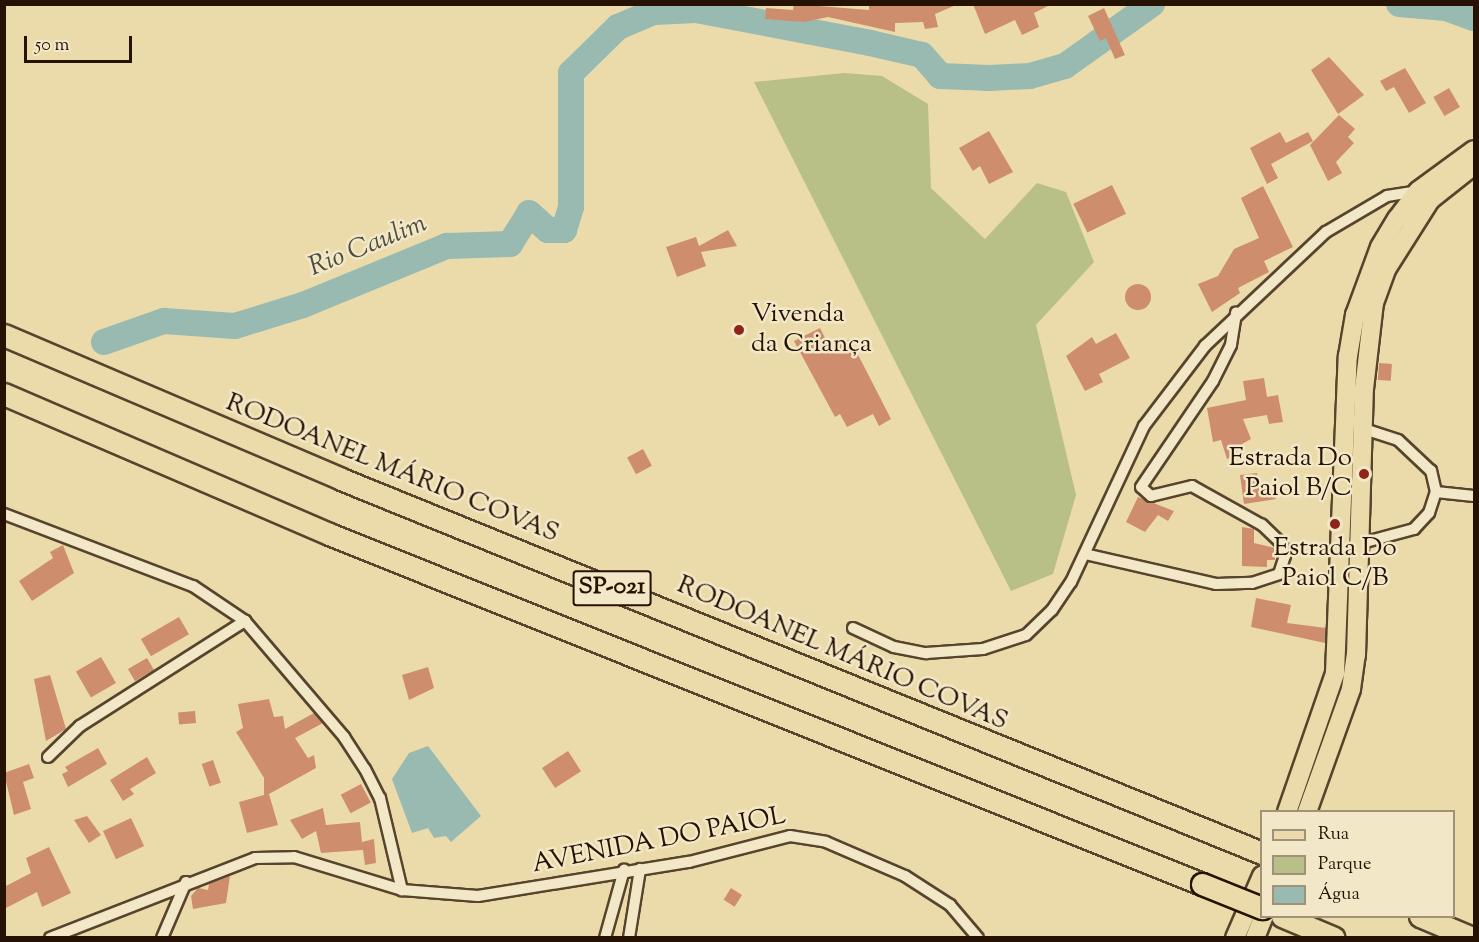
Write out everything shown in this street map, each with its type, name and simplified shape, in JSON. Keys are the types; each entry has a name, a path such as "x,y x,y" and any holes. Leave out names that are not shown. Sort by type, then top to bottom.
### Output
{"highway":[{"name":"RODOANEL MÁRIO COVAS","path":"4,335 179,412 1260,852"},
{"name":"SP-021","path":"4,394 340,538 1260,907"},
{"path":"1287,918 1334,938"},
{"path":"1425,918 1472,938"}],"main road":[{"path":"1288,810 1335,673 1348,356 1355,315 1380,247 1418,191 1474,150"},
{"path":"1308,810 1351,689 1367,340 1387,268 1430,200 1474,165"},
{"path":"1235,938 1260,881"},
{"path":"1255,938 1263,918"}],"street":[{"path":"853,628 894,647 954,653 1007,644 1026,635 1052,610 1085,554 1144,426 1165,394 1236,312 1350,216 1386,196 1418,191"},
{"path":"1085,554 1216,584 1252,583 1279,574 1285,556 1282,544 1262,525 1192,486 1151,496 1141,487 1213,381 1231,345 1236,312"},
{"path":"1358,544 1414,529 1429,513 1436,492 1431,471 1398,440 1362,428"},
{"path":"1436,492 1474,496"},
{"path":"4,514 193,586 245,621 344,737 365,769 380,798 402,890"},
{"path":"48,757 80,726 245,621"},
{"name":"AVENIDA DO PAIOL","path":"50,938 186,882 255,858 294,857 402,890 478,896 624,870 689,862 790,836 857,854 930,890 978,938"},
{"path":"629,938 640,869"},
{"path":"604,938 624,870"},
{"path":"162,938 186,882"}],"green space":[{"path":"844,73 882,76 928,104 931,188 985,239 1037,183 1066,192 1094,262 1036,325 1076,495 1053,574 1011,591 754,82"}],"water":[{"path":"428,746 481,816 451,842 446,836 434,838 428,828 412,833 392,779 409,753"}],"building":[{"path":"794,4 869,10 869,4 956,5 935,14 938,27 925,29 923,22 895,23 895,32 828,17 804,22 765,19 766,8 793,10"},
{"path":"973,4 1052,4 1034,13 1039,27 1022,35 1015,20 985,34"},
{"path":"1104,8 1125,55 1115,59 1106,38 1100,41 1088,16"},
{"path":"1329,57 1364,95 1338,114 1311,70"},
{"path":"1405,68 1426,103 1409,113 1394,87 1386,91 1380,81"},
{"path":"1449,88 1460,107 1444,116 1433,97"},
{"path":"1339,115 1355,129 1348,137 1354,143 1336,162 1342,173 1328,181 1310,145"},
{"path":"989,131 1013,172 989,184 980,166 973,171 959,148"},
{"path":"1280,132 1286,143 1308,132 1313,141 1271,164 1278,178 1267,184 1250,148"},
{"path":"1112,185 1126,214 1087,233 1073,204"},
{"path":"1263,186 1293,247 1264,261 1269,272 1238,288 1240,293 1212,312 1198,284 1218,276 1234,249 1259,238 1241,198"},
{"path":"728,230 737,246 701,252 706,266 677,277 666,247 696,237 699,246"},
{"path":"1138,284 1147,288 1151,297 1147,306 1138,310 1129,306 1125,297 1129,288"},
{"path":"820,328 831,350 850,339 891,419 879,426 873,414 847,427 840,414 835,417 794,341"},
{"path":"1116,333 1130,358 1099,374 1103,382 1085,391 1066,356 1092,337 1096,344"},
{"path":"1379,363 1392,364 1391,381 1378,380"},
{"path":"1264,378 1267,397 1278,395 1283,422 1269,424 1267,415 1243,419 1251,439 1235,448 1238,455 1227,459 1221,440 1213,442 1207,408 1246,400 1243,381"},
{"path":"643,449 652,466 636,474 627,457"},
{"path":"1257,473 1259,487 1270,486 1276,499 1244,504 1240,475"},
{"path":"1138,497 1174,511 1168,521 1158,515 1145,532 1126,522"},
{"path":"1242,527 1254,529 1254,543 1275,548 1275,560 1267,560 1267,567 1242,566"},
{"path":"63,545 74,573 32,601 19,581 53,558 50,552"},
{"path":"1256,598 1291,605 1287,623 1326,628 1325,643 1251,627"},
{"path":"179,617 189,634 151,656 141,639"},
{"path":"101,657 116,683 91,697 76,672"},
{"path":"147,658 154,670 135,681 128,669"},
{"path":"428,667 434,688 409,700 402,675"},
{"path":"50,675 66,729 46,741 34,679"},
{"path":"269,699 274,717 283,716 285,729 314,713 323,723 295,738 308,758 314,755 316,768 269,794 278,825 247,833 239,802 264,795 264,778 236,732 243,728 238,704"},
{"path":"195,711 196,723 179,724 178,712"},
{"path":"98,748 107,764 68,787 62,774 68,771 65,767"},
{"path":"568,751 581,771 555,788 542,768"},
{"path":"147,757 156,773 130,789 134,794 123,801 110,780"},
{"path":"213,760 221,783 209,787 202,764"},
{"path":"29,764 34,778 23,782 31,809 14,815 4,773"},
{"path":"361,784 371,803 351,813 341,795"},
{"path":"323,808 326,825 360,822 362,842 374,839 376,863 365,865 363,850 321,853 316,831 302,839 290,820"},
{"path":"87,816 101,835 89,843 74,820"},
{"path":"131,818 144,846 116,859 103,831"},
{"path":"49,847 71,893 42,907 37,892 4,909 4,887 31,873 26,858"},
{"path":"230,876 226,903 193,909 191,896 198,888 208,890 209,884"},
{"path":"731,888 742,895 735,907 724,900"}],"waterway":[{"name":"Rio Caulim","path":"104,342 164,321 235,326 303,305 447,246 510,244 529,213 548,230 564,230 571,207 571,73 618,27 654,12 696,10 870,43 922,55 940,76 990,78 1030,76 1065,66 1152,4"},
{"name":"Rio Caulim","path":"1399,4 1446,8 1474,18"}],"place":[{"name":"Vivenda da Criança","path":"739,330"},
{"name":"Estrada Do Paiol B/C","path":"1364,474"},
{"name":"Estrada Do Paiol C/B","path":"1335,524"}]}
